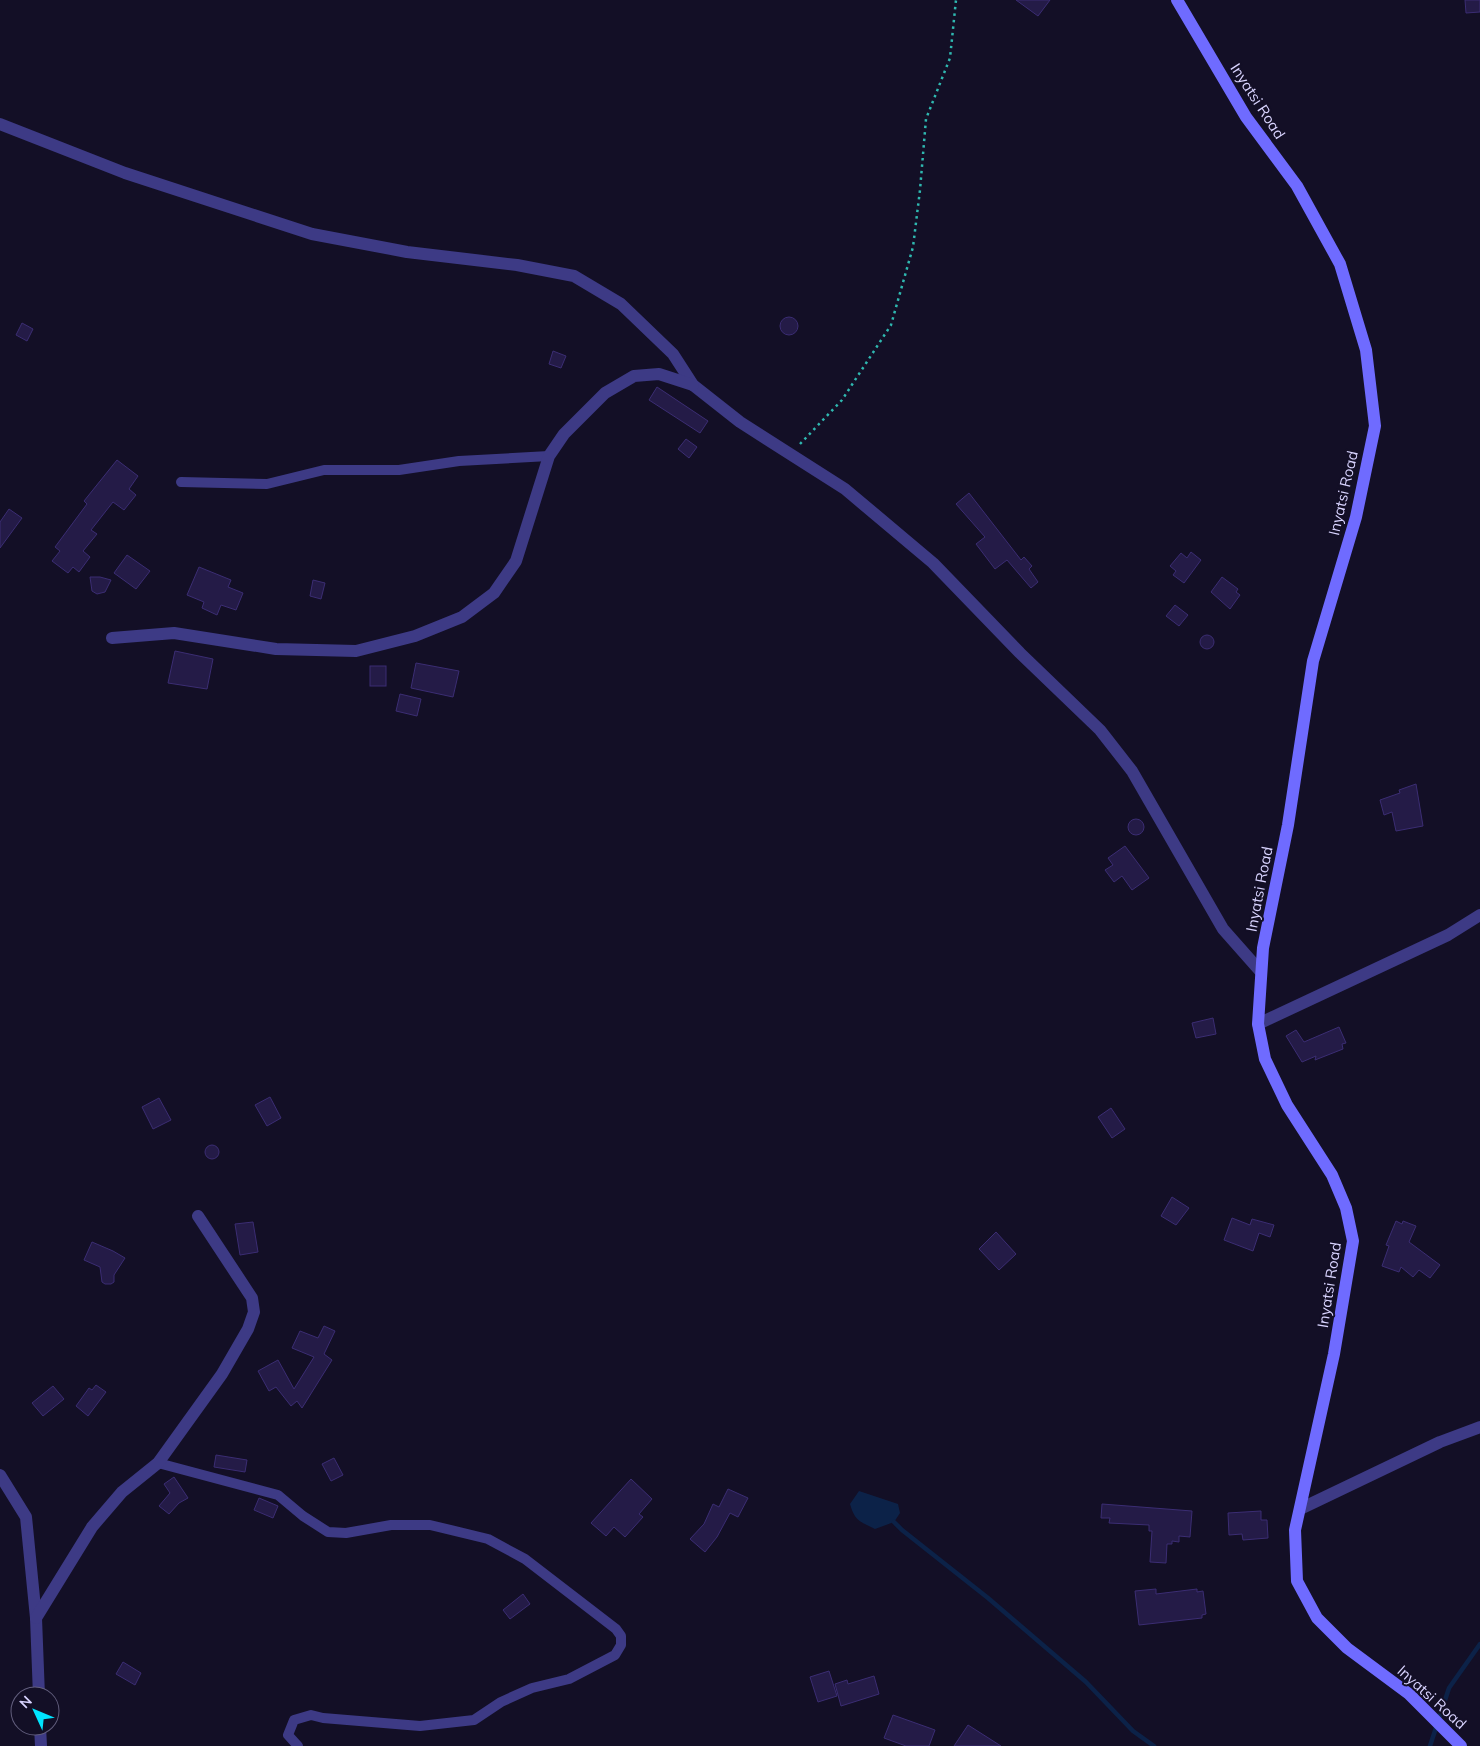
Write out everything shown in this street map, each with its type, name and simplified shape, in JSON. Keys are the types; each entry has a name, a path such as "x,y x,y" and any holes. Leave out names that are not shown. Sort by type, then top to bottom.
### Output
{"street":[{"name":"Inyatsi Road","path":"1178,0 1246,117 1298,186 1340,264 1366,350 1375,426 1356,517 1313,661 1288,825 1263,948 1261,972 1258,1024 1265,1059 1287,1105 1332,1175 1346,1208 1353,1241 1334,1354 1295,1530 1297,1581 1317,1618 1347,1648 1409,1694 1460,1744"},
{"path":"0,124 125,173 312,234 407,252 517,265 574,276 621,304 673,354 693,385 740,422 845,489 933,563 1020,653 1100,730 1132,771 1223,929 1261,972"},
{"path":"112,638 174,633 276,649 356,651 415,636 462,617 494,593 516,561 549,456 564,434 605,393 634,376 659,374 693,385"},
{"path":"1258,1024 1448,935 1480,915"},
{"path":"36,1618 92,1527 122,1492 158,1463 222,1374 248,1329 254,1312 252,1298 198,1216"},
{"path":"1300,1509 1440,1442 1480,1427"},
{"path":"0,1475 26,1517 36,1618 39,1686"}],"lane":[{"path":"181,482 268,484 324,470 399,470 459,461 549,456"},
{"path":"158,1463 278,1495 303,1516 328,1532 346,1533 391,1525 430,1525 488,1539 525,1559 616,1629 621,1636 621,1645 615,1655 569,1679 532,1688 501,1702 474,1720 420,1726 323,1718 311,1715 294,1720 288,1735 298,1746"}],"path":[{"path":"791,454 842,400 891,324 913,247 926,119 950,58 956,0"}],"water":[{"path":"859,1491 898,1504 900,1513 894,1522 875,1529 858,1520 850,1504"}],"building":[{"path":"1016,0 1050,0 1038,16"},
{"path":"1465,0 1480,0 1480,12 1466,13"},
{"path":"789,317 795,320 798,326 795,332 789,335 783,332 780,326 783,320"},
{"path":"22,323 33,329 27,341 16,335"},
{"path":"553,351 566,356 561,368 549,364"},
{"path":"657,387 708,421 700,433 649,400"},
{"path":"686,439 697,447 689,458 678,449"},
{"path":"117,460 138,476 129,489 136,495 124,510 113,502 91,530 97,534 83,551 90,557 79,572 73,567 68,573 52,561 60,551 55,547 87,504 84,501"},
{"path":"969,493 1021,560 1024,557 1032,566 1029,569 1038,582 1031,588 1007,560 995,569 976,544 985,537 956,504"},
{"path":"9,509 22,518 0,548 0,522"},
{"path":"1191,552 1201,560 1184,583 1173,575 1176,571 1170,566 1181,553 1187,558"},
{"path":"127,555 150,571 136,589 114,573"},
{"path":"199,567 231,580 228,587 243,593 236,610 221,605 217,615 202,608 204,602 187,595"},
{"path":"90,577 111,580 105,592 97,594 92,591"},
{"path":"1222,577 1238,589 1236,592 1240,595 1230,609 1211,592"},
{"path":"313,580 325,583 321,599 310,596"},
{"path":"1175,605 1188,615 1179,626 1166,616"},
{"path":"1204,635 1210,635 1214,642 1210,649 1204,649 1200,645 1200,639"},
{"path":"175,651 213,659 207,689 168,683"},
{"path":"416,663 459,671 453,697 411,688"},
{"path":"370,666 386,666 386,686 370,686"},
{"path":"400,694 421,699 417,716 396,711"},
{"path":"1416,784 1423,826 1396,831 1392,812 1384,815 1380,800 1400,793 1399,790"},
{"path":"1136,819 1142,821 1144,827 1142,833 1136,835 1130,833 1128,827 1130,821"},
{"path":"1125,846 1149,878 1132,890 1122,876 1114,882 1105,870 1113,865 1108,858"},
{"path":"1213,1018 1216,1034 1196,1038 1192,1023"},
{"path":"1339,1027 1346,1043 1342,1044 1343,1049 1315,1060 1316,1056 1302,1062 1286,1036 1296,1030 1304,1042"},
{"path":"270,1097 281,1118 267,1126 255,1105"},
{"path":"159,1098 171,1120 153,1129 142,1107"},
{"path":"1111,1108 1125,1129 1112,1138 1098,1117"},
{"path":"212,1145 217,1147 219,1152 217,1157 212,1159 207,1157 205,1152 207,1147"},
{"path":"1172,1197 1189,1208 1176,1225 1161,1216"},
{"path":"1232,1218 1250,1225 1252,1219 1274,1225 1270,1237 1259,1233 1253,1251 1224,1240"},
{"path":"1396,1221 1402,1224 1403,1221 1416,1226 1409,1242 1440,1265 1430,1278 1419,1270 1413,1277 1401,1267 1399,1272 1382,1266 1389,1246 1386,1245"},
{"path":"253,1222 258,1252 240,1255 235,1224"},
{"path":"996,1232 1016,1254 999,1270 979,1249"},
{"path":"92,1242 125,1258 114,1275 114,1282 111,1284 102,1282 100,1267 84,1260"},
{"path":"324,1326 335,1331 324,1354 332,1360 302,1408 297,1401 291,1406 276,1387 269,1391 258,1371 278,1360 294,1389 314,1357 292,1348 300,1331 318,1338"},
{"path":"96,1385 106,1392 88,1416 76,1406 89,1388 92,1390"},
{"path":"53,1386 64,1399 43,1416 32,1403"},
{"path":"216,1455 247,1460 245,1472 214,1467"},
{"path":"334,1458 343,1475 331,1481 322,1464"},
{"path":"174,1477 188,1498 179,1503 169,1514 159,1506 170,1493 164,1484"},
{"path":"631,1479 652,1499 639,1514 643,1517 625,1537 614,1527 606,1536 591,1523"},
{"path":"728,1489 748,1498 738,1517 730,1513 717,1537 705,1552 690,1539 704,1524 713,1504 719,1507"},
{"path":"259,1498 278,1506 273,1518 254,1510"},
{"path":"1102,1504 1192,1511 1190,1537 1179,1536 1179,1542 1172,1541 1172,1544 1167,1544 1166,1563 1150,1562 1152,1531 1149,1531 1149,1525 1109,1523 1110,1518 1101,1518"},
{"path":"1261,1511 1261,1520 1267,1520 1268,1538 1243,1540 1242,1534 1229,1535 1228,1513"},
{"path":"1156,1589 1156,1594 1197,1589 1197,1592 1203,1591 1206,1614 1202,1615 1202,1618 1139,1625 1135,1591"},
{"path":"523,1594 530,1604 510,1619 503,1610"},
{"path":"123,1662 141,1673 135,1685 116,1674"},
{"path":"829,1671 837,1696 818,1702 810,1677"},
{"path":"874,1676 879,1694 841,1706 835,1684 847,1680 848,1684"},
{"path":"893,1715 935,1730 929,1746 906,1746 884,1738"},
{"path":"968,1725 1001,1746 954,1746"}],"waterway":[{"path":"894,1522 988,1598 1086,1682 1133,1731 1154,1746"},
{"path":"1430,1746 1449,1688 1480,1644"}]}
